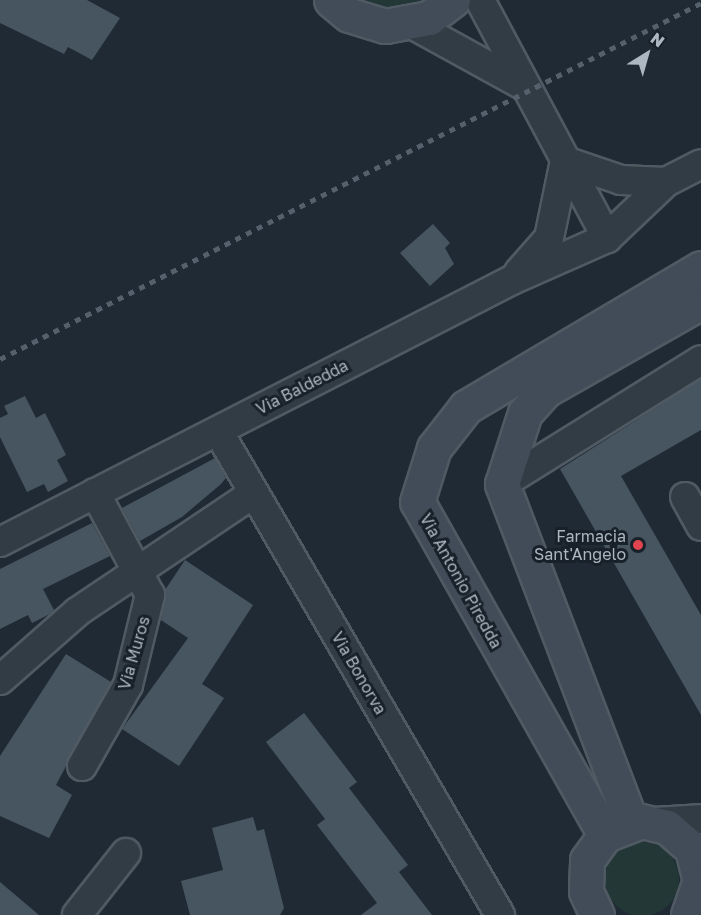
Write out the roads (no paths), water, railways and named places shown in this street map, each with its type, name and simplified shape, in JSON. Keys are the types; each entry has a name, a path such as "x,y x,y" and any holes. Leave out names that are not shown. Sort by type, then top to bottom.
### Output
{"street":[{"path":"331,0 367,22 410,23 429,18 453,0"},
{"path":"480,0 521,84 607,238"},
{"path":"410,23 521,84"},
{"path":"565,161 621,180 666,182 701,164"},
{"path":"512,280 549,238 565,161"},
{"name":"Via Baldedda","path":"0,542 512,280 607,238 666,182"},
{"name":"Via Antonio Piredda","path":"629,826 417,502 434,448 466,407 701,268"},
{"path":"629,826 502,484 525,412 546,390 701,302"},
{"path":"502,484 701,360"},
{"name":"Via Bonorva","path":"218,431 500,915"},
{"name":"Via Muros","path":"82,766 128,685 150,595 95,493"},
{"path":"0,680 77,612 254,493"},
{"path":"685,497 701,526"},
{"path":"590,907 587,860 629,826 701,819"},
{"path":"629,826 681,836 692,849 701,876 688,915"},
{"path":"77,915 126,853"}],"railway":[{"path":"0,359 701,3"}],"place":[{"name":"Farmacia Sant'Angelo","path":"638,545"}]}
